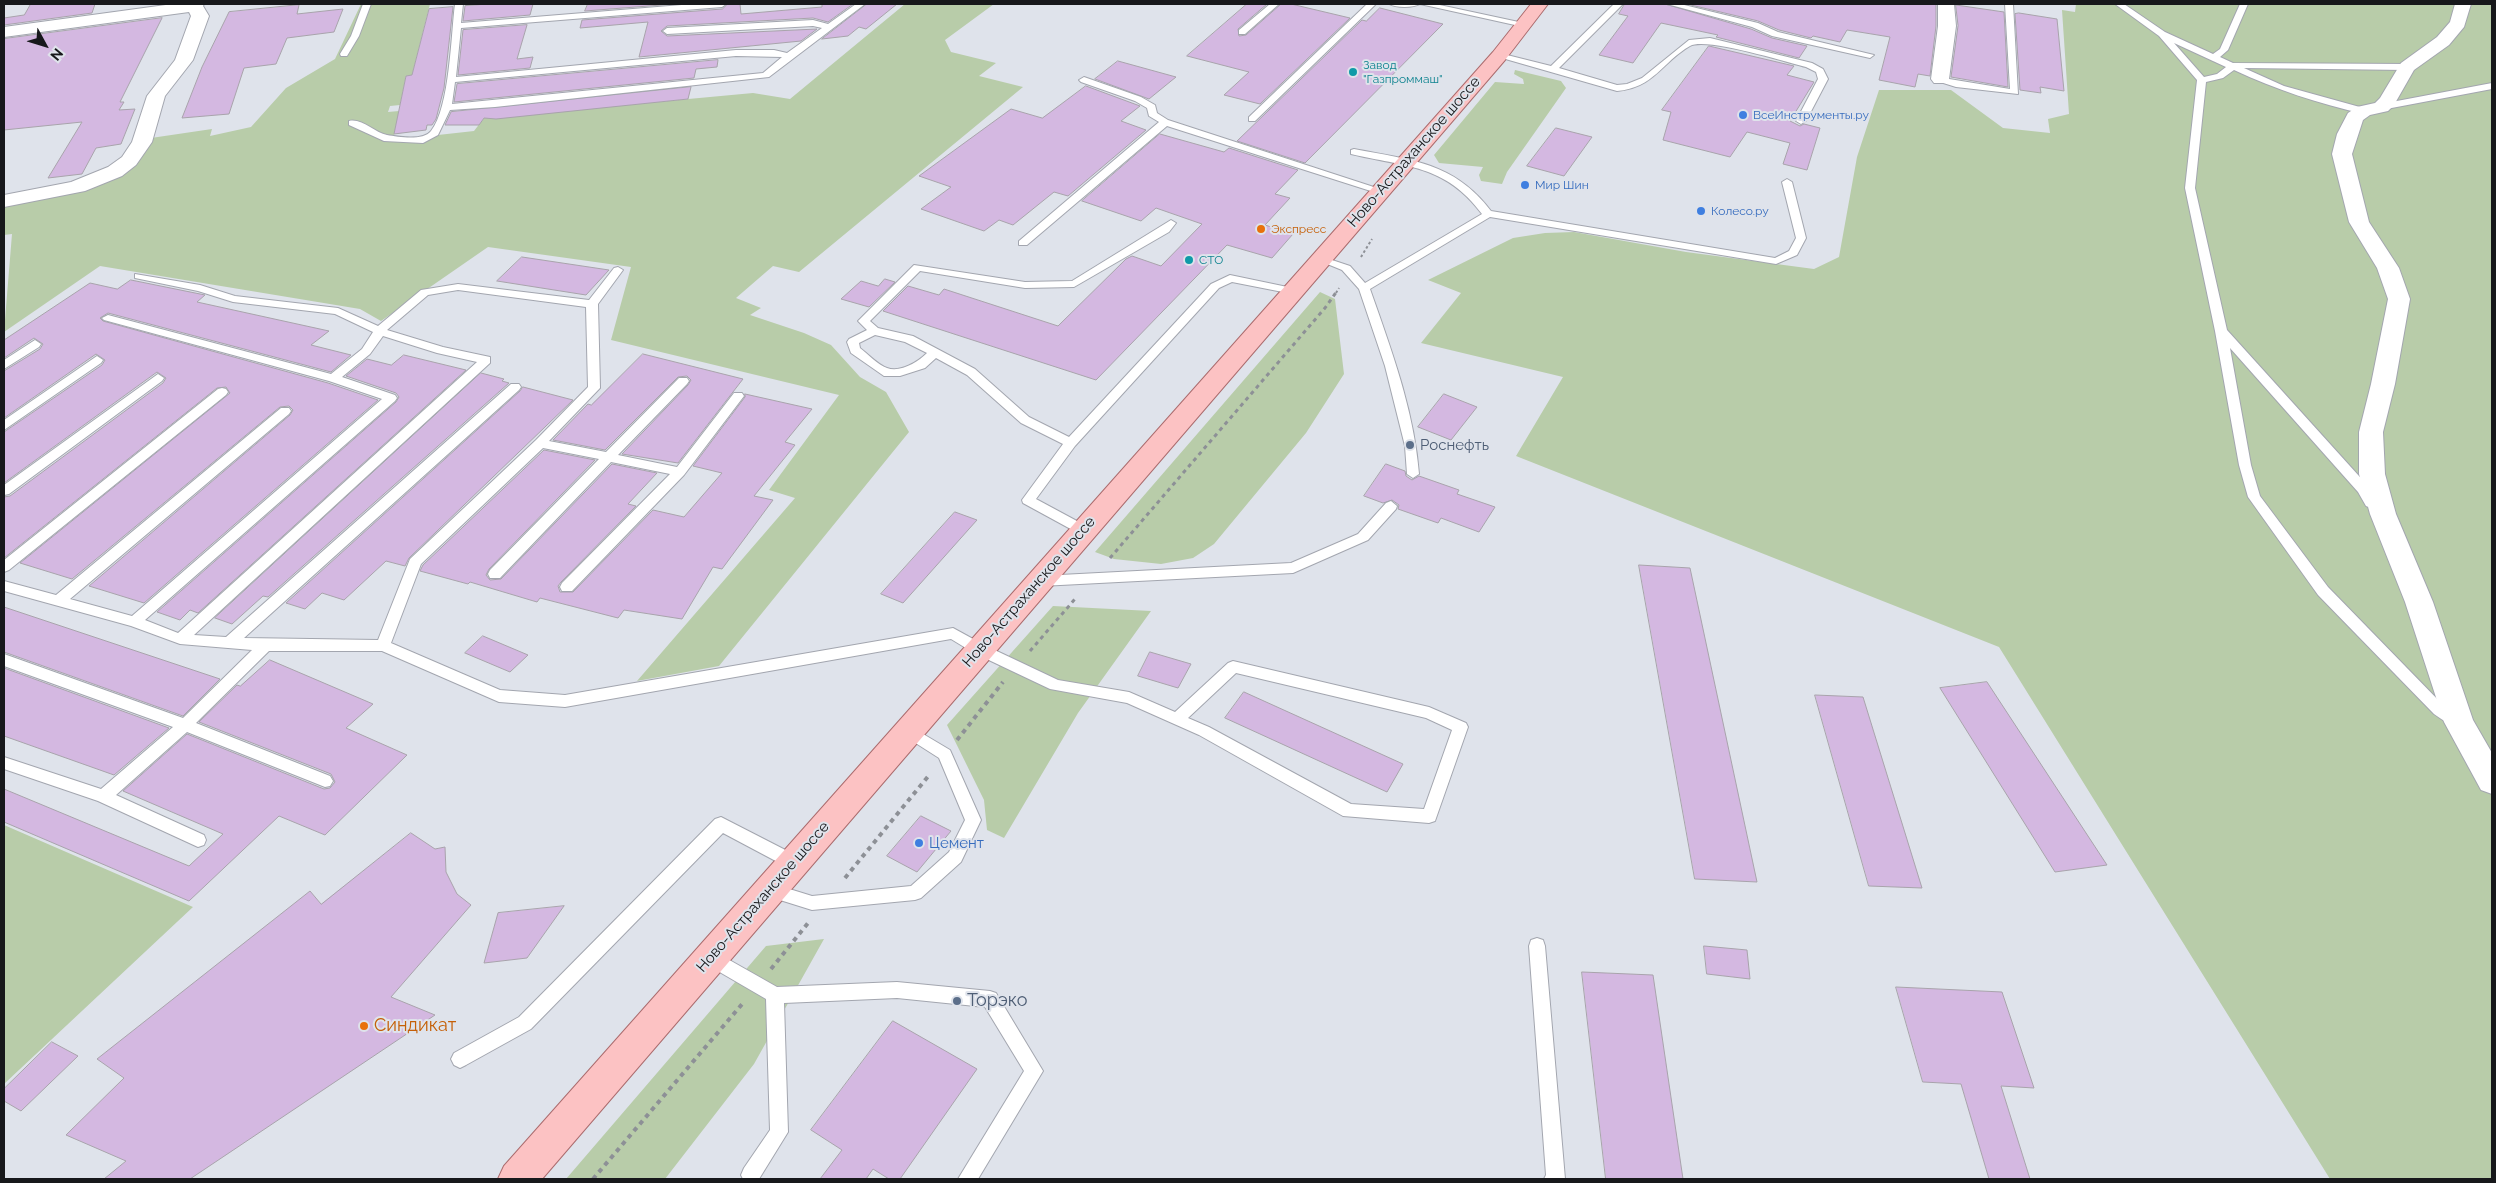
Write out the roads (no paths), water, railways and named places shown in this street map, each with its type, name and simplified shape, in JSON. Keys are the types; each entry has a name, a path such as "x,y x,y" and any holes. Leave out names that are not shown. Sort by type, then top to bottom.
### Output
{"main road":[{"name":"Ново-Астраханское шоссе","path":"517,1179 1499,56 1540,4"}],"street":[{"path":"1940,78 1947,26 1946,4"},
{"path":"2463,4 2458,23 2443,41 2407,67 2387,101 2355,117 2347,134 2342,154 2359,222 2388,268 2399,299 2383,384 2371,432 2372,474 2383,514 2419,602 2459,722 2492,781"},
{"path":"4,32 195,5 200,16 183,61 156,95 139,148 124,164 105,176 61,192 4,201"}],"lane":[{"path":"344,54 355,36 367,4"},
{"path":"352,123 384,138 423,140 436,133 447,106 459,4"},
{"path":"456,26 722,4"},
{"path":"447,106 495,104 766,75 861,4"},
{"path":"1242,32 1275,4"},
{"path":"1252,120 1372,4"},
{"path":"1393,4 1416,4"},
{"path":"1424,4 1524,24"},
{"path":"1554,69 1619,4"},
{"path":"1671,4 1755,25 1775,34 1870,55"},
{"path":"1940,78 1956,84 2015,92 2009,4"},
{"path":"2119,4 2162,34 2216,56 2282,88 2318,100 2373,109 2492,86"},
{"path":"2216,56 2224,50 2244,4"},
{"path":"667,31 813,23 829,27"},
{"path":"2162,34 2202,80 2190,188 2221,331 2245,465 2254,497 2324,592 2439,710 2459,722"},
{"path":"1499,56 1554,69 1617,88 1629,87 1645,80 1690,43 1710,41 1809,65 1820,71 1823,79 1801,122"},
{"path":"451,80 736,53 774,53 789,56"},
{"path":"2202,80 2220,76 2234,65 2407,67"},
{"path":"1084,80 1138,99 1152,108 1152,114 1165,122 1381,190"},
{"path":"1023,243 1165,122"},
{"path":"1354,152 1405,162 1448,176 1468,189 1488,214 1776,261 1793,253 1801,238 1787,182"},
{"path":"1364,288 1480,221 1488,214"},
{"path":"1071,444 1025,420 971,372 909,339 874,331 864,321 918,267 1025,285 1074,284 1165,230 1171,223"},
{"path":"1320,259 1346,268 1364,288 1391,366 1411,446 1413,474"},
{"path":"383,646 415,562 540,443 594,388 592,304 618,270"},
{"path":"139,276 200,288 233,299 338,311 380,331 441,350 486,360 180,639"},
{"path":"1083,530 1028,500 1071,444 1215,286 1230,278 1267,284 1293,291"},
{"path":"333,378 366,352 376,341 380,331 425,292 458,287 592,304"},
{"path":"108,318 333,378 390,398 134,622"},
{"path":"874,331 853,342 856,350 884,372 900,372 921,364 935,353"},
{"path":"2221,331 2363,488 2374,510 2383,514"},
{"path":"4,365 35,344"},
{"path":"4,426 98,360"},
{"path":"4,491 158,378"},
{"path":"495,574 683,382"},
{"path":"231,641 515,387"},
{"path":"4,567 222,392"},
{"path":"567,587 680,472 738,396"},
{"path":"58,601 285,411"},
{"path":"540,443 680,472"},
{"path":"1041,581 1293,568 1363,537 1392,506"},
{"path":"4,586 134,622 180,639 231,641 266,645 383,646 498,696 566,701 953,633 979,649 1055,686 1129,698 1204,731 1349,811 1429,816 1460,727 1429,713 1233,667 1177,719"},
{"path":"103,796 185,725 266,645"},
{"path":"4,660 185,725 325,781"},
{"path":"769,890 812,903 827,900 915,893 955,857 973,820 946,754 908,731"},
{"path":"4,763 103,796 198,840"},
{"path":"460,1059 524,1023 722,824 793,862"},
{"path":"1537,946 1556,1178 1554,1179"},
{"path":"710,957 775,995 898,990 990,999 1034,1071 967,1179"},
{"path":"751,1175 779,1132 775,995"}],"place":[{"name":"Завод \"Газпроммаш\"","path":"1353,72"},
{"name":"ВсеИнструменты.ру","path":"1743,115"},
{"name":"Мир Шин","path":"1525,185"},
{"name":"Колесо.ру","path":"1701,211"},
{"name":"Экспресс","path":"1261,229"},
{"name":"СТО","path":"1189,260"},
{"name":"Роснефть","path":"1410,445"},
{"name":"Цемент","path":"919,843"},
{"name":"Торэко","path":"957,1001"},
{"name":"Синдикат","path":"364,1026"}]}
